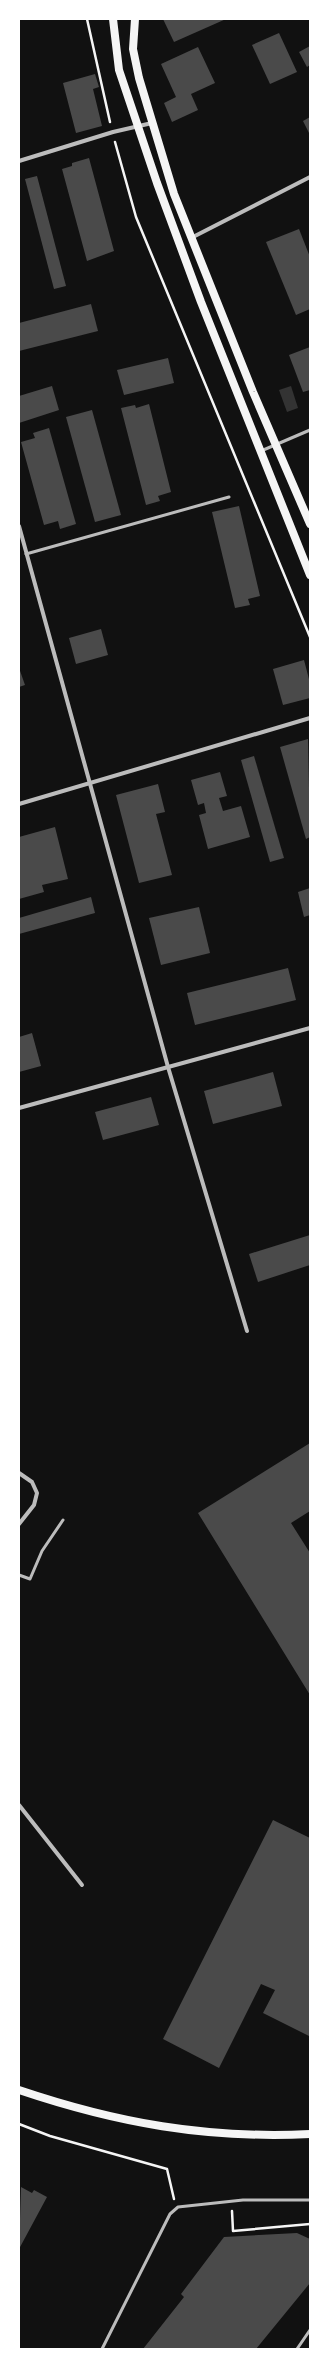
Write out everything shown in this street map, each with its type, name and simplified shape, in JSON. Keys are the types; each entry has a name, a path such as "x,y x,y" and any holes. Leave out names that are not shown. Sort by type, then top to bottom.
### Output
{"main road":[{"path":"113,19 116,59 138,126 201,302 310,575"},
{"path":"135,19 133,39 135,63 152,123 191,238 252,392 310,524"},
{"path":"19,2090 54,2102 157,2127 206,2133 274,2136 310,2134"}],"street":[{"path":"19,161 112,132 152,123"},
{"path":"191,238 310,177"},
{"path":"19,526 168,1067 247,1331"},
{"path":"19,804 310,718"},
{"path":"19,1108 310,1028"},
{"path":"19,1473 32,1482 38,1493 34,1505 19,1524"},
{"path":"19,1805 82,1885"}],"lane":[{"path":"261,451 310,430"},
{"path":"26,554 229,497"},
{"path":"19,1575 30,1579 42,1551 63,1520"},
{"path":"102,2349 170,2214 178,2207 231,2202 310,2200"},
{"path":"297,2349 310,2330"}],"path":[{"path":"87,19 112,132 136,218 310,637"},
{"path":"19,2124 50,2136 167,2169 172,2195 178,2207"},
{"path":"231,2202 233,2231 310,2224"}],"shaded area":[{"path":"291,386 298,408 287,412 279,390"}],"building":[{"path":"163,19 226,19 174,42"},
{"path":"279,33 297,72 270,84 252,45"},
{"path":"310,46 310,65 307,67 299,52"},
{"path":"198,47 215,83 191,94 198,110 172,122 164,103 176,97 161,64"},
{"path":"95,74 99,87 93,89 102,126 76,133 63,83"},
{"path":"310,117 310,135 303,121"},
{"path":"89,158 114,251 87,261 62,169 72,166 72,163"},
{"path":"37,176 66,286 54,289 25,179"},
{"path":"299,229 310,257 310,309 296,315 266,242"},
{"path":"91,304 98,331 19,351 19,323"},
{"path":"310,347 310,390 303,392 289,355"},
{"path":"168,358 174,383 124,395 117,370"},
{"path":"52,386 59,410 19,423 19,396"},
{"path":"149,404 171,492 158,496 160,501 146,505 121,408 135,405 136,408"},
{"path":"92,410 121,515 95,522 66,417"},
{"path":"49,428 76,524 60,529 58,521 44,525 21,442 35,438 33,433"},
{"path":"239,506 260,596 248,599 250,605 235,608 212,512"},
{"path":"101,629 108,655 76,664 69,638"},
{"path":"304,660 310,683 310,698 283,705 273,669"},
{"path":"19,668 25,685 19,687"},
{"path":"308,739 310,837 306,839 280,747"},
{"path":"254,756 284,858 270,862 241,760"},
{"path":"220,772 227,796 219,798 223,811 241,806 250,837 208,849 199,815 206,813 204,803 198,805 191,780"},
{"path":"158,784 165,812 156,814 172,875 139,883 116,795"},
{"path":"55,827 68,879 42,885 44,892 19,899 19,837"},
{"path":"310,888 310,915 304,917 298,892"},
{"path":"91,897 95,913 19,934 19,918"},
{"path":"199,907 210,953 161,965 149,918"},
{"path":"288,968 296,1000 195,1025 187,993"},
{"path":"32,1033 41,1066 19,1072 19,1037"},
{"path":"273,1072 282,1106 213,1124 204,1091"},
{"path":"151,1097 159,1125 103,1140 95,1112"},
{"path":"310,1235 310,1265 258,1282 249,1254"},
{"path":"310,1443 310,1511 291,1523 310,1553 310,1695 198,1513"},
{"path":"273,1820 310,1838 310,2034 309,2036 263,2013 275,1990 261,1984 219,2068 163,2039"},
{"path":"21,2187 32,2193 34,2190 47,2197 19,2249"},
{"path":"297,2233 310,2239 310,2283 256,2349 143,2349 184,2297 181,2294 224,2237"}]}
